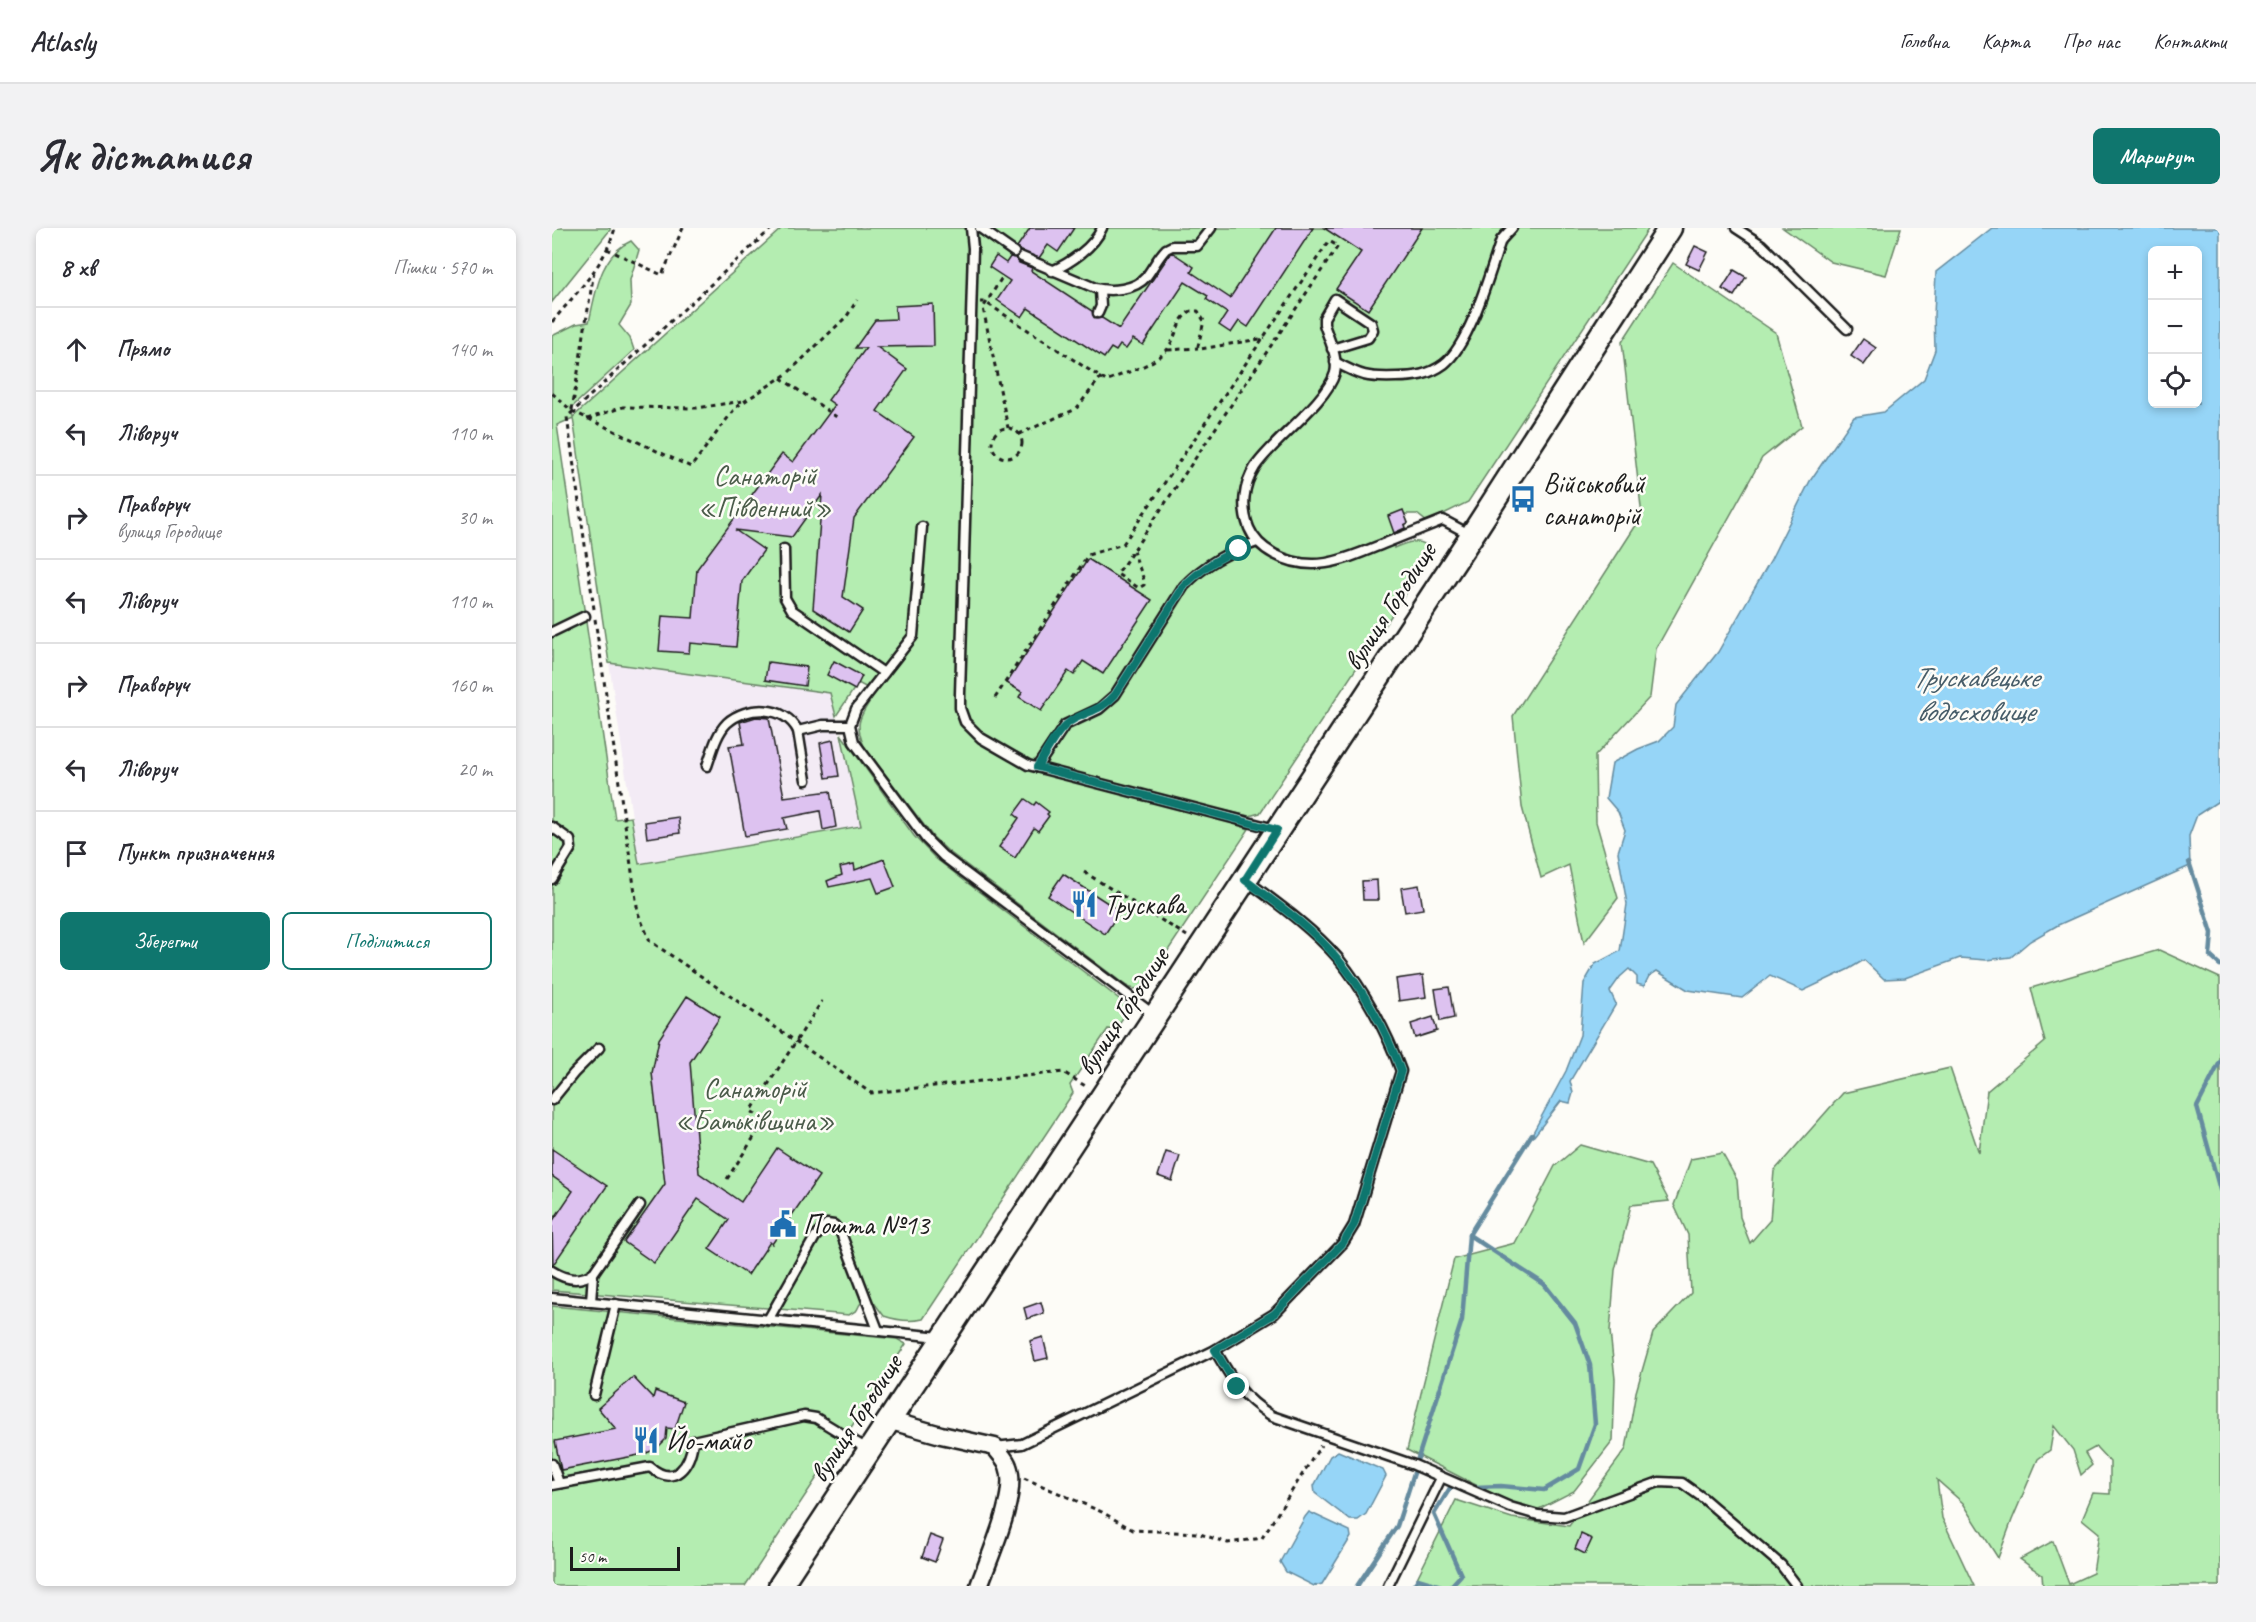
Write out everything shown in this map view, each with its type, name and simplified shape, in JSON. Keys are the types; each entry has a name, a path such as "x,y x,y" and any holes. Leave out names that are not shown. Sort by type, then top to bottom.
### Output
{"street":[{"name":"вулиця Городище","path":"780,1586 891,1421 1155,1015 1472,535 1670,228"},
{"path":"891,1421 995,1447 1008,1466 1011,1484 1007,1506 979,1586"}],"lane":[{"path":"971,228 973,248 960,708 965,722 981,738 1037,767 1277,830"},
{"path":"980,228 1018,254 1052,271 1100,290 1120,290 1141,282 1166,249 1172,246 1197,246 1211,228"},
{"path":"1052,271 1074,258 1093,242 1102,228"},
{"path":"1335,362 1359,375 1380,377 1412,377 1429,373 1446,363 1468,331 1502,240 1512,228"},
{"path":"1737,228 1762,245 1847,329"},
{"path":"1098,313 1101,306 1100,290"},
{"path":"1332,349 1368,338 1373,330 1371,323 1335,299 1324,318 1335,362 1335,372 1324,393 1266,454 1247,481 1244,497 1245,517 1257,542 1285,560 1321,564 1341,561 1443,519 1472,535"},
{"path":"922,527 913,636 856,709 850,725 851,734 858,747 927,840 943,856 1155,1015"},
{"path":"1037,767 1065,725 1099,709 1115,695 1184,586 1214,560 1257,542"},
{"path":"784,549 787,604 792,610 884,673"},
{"path":"552,632 585,616"},
{"path":"552,640 565,626"},
{"path":"707,766 718,735 727,723 740,714 764,709 774,711 794,724 798,731 806,780"},
{"path":"798,731 823,725 850,725"},
{"path":"552,827 570,840 571,848 552,879"},
{"path":"995,1447 1022,1444 1215,1350 1274,1314 1343,1243 1354,1225 1401,1071 1394,1052 1365,998 1338,959 1311,932 1245,880"},
{"path":"552,1100 599,1048"},
{"path":"552,1271 570,1279 580,1279 593,1273 640,1205"},
{"path":"768,1320 814,1237 827,1224 834,1225 842,1233 878,1330"},
{"path":"591,1302 593,1273"},
{"path":"552,1298 944,1338"},
{"path":"594,1395 616,1304"},
{"path":"1215,1350 1237,1387 1252,1403 1272,1416 1414,1465 1510,1508 1538,1515 1564,1516 1659,1482 1682,1483 1781,1564 1797,1586"},
{"path":"552,1464 555,1484 650,1467 658,1475 668,1476 678,1473 686,1465 691,1455 693,1441 804,1416 816,1418 870,1450"},
{"path":"1388,1586 1441,1478"}],"path":[{"path":"552,322 594,271 615,228"},
{"path":"606,249 662,274 683,228"},
{"path":"772,228 572,411 566,420 638,913 650,941 871,1093 1063,1072 1087,1087"},
{"path":"995,698 1088,555 1123,544 1329,241 1338,246 1133,551 1118,574 1139,588 1144,585 1144,580 1133,551"},
{"path":"572,411 594,271"},
{"path":"1001,279 983,308 1008,428"},
{"path":"552,393 572,411 587,419 691,467 736,407 781,378 847,316 857,300"},
{"path":"970,304 985,302 1106,381 1153,360 1168,350 1265,338"},
{"path":"1168,350 1181,320 1188,312 1194,311 1201,314 1204,321 1198,348"},
{"path":"1019,434 1076,409 1101,377"},
{"path":"781,378 838,418"},
{"path":"587,419 623,407 697,408 744,401"},
{"path":"1008,428 1019,434 1022,442 1017,453 1010,458 998,455 992,448 992,440 999,430 1008,428"},
{"path":"1084,872 1187,936"},
{"path":"727,1179 765,1120 751,1111 822,1001"},
{"path":"1009,1471 1102,1512 1133,1530 1197,1533 1228,1543 1262,1538 1317,1449 1330,1435"}],"shaded area":[{"path":"609,663 830,693 861,826 639,864"}],"green space":[{"path":"552,228 610,228 610,230 552,302"},
{"path":"782,228 1649,228 1468,502 1427,522 1417,514 1404,514 1408,523 1404,525 1406,530 1395,534 1394,548 1407,543 1419,542 1428,546 1431,556 1260,813 1249,816 1223,810 1217,818 1249,829 1145,985 1136,989 1128,987 948,851 933,837 864,746 859,723 875,692 858,683 836,716 830,693 609,663 573,418 557,425 615,819 631,817 639,864 861,826 841,734 914,836 935,858 1127,1005 1129,1009 1116,1028 1108,1029 1070,1085 1073,1093 923,1319 918,1320 893,1319 884,1316 872,1300 860,1304 857,1310 849,1315 552,1290 552,336 576,324 589,322 597,286 606,265 612,255 631,241 639,250 630,280 631,305 619,325 630,338 634,350 571,408 573,417"},
{"path":"1783,228 1901,228 1886,275 1831,262"},
{"path":"1673,263 1776,333 1802,426 1762,458 1656,649 1650,697 1595,756 1596,822 1618,898 1584,943 1569,865 1541,878 1522,807 1513,716 1642,516 1622,342"},
{"path":"2159,950 2220,978 2220,1586 2043,1586 2042,1575 2020,1559 2053,1541 2069,1584 2093,1573 2099,1533 2082,1519 2093,1493 2110,1494 2110,1462 2096,1447 2085,1453 2092,1465 2081,1475 2073,1450 2054,1426 2050,1450 2038,1459 1998,1558 1963,1503 1937,1480 1942,1518 1974,1586 1413,1586 1456,1500 1512,1518 1569,1526 1626,1449 1636,1392 1653,1333 1691,1293 1688,1235 1674,1205 1691,1159 1722,1153 1737,1180 1740,1217 1750,1243 1770,1220 1774,1171 1843,1093 1950,1068 1979,1153 1987,1091 2045,1042 2031,988"},
{"path":"1580,1145 1650,1165 1669,1201 1631,1205 1615,1270 1610,1331 1615,1379 1613,1441 1574,1491 1531,1513 1407,1450 1454,1259 1515,1243 1555,1166"},
{"path":"552,1306 897,1339 906,1344 848,1432 831,1422 826,1430 842,1440 745,1586 552,1586"}],"water":[{"name":"Трускавецьке водосховище","path":"1992,228 2220,228 2220,800 2197,815 2189,836 2190,866 2058,925 2030,941 2011,957 1986,960 1960,958 1905,978 1884,979 1864,960 1803,991 1770,976 1742,998 1688,990 1657,971 1649,976 1644,986 1637,984 1637,977 1629,969 1610,991 1616,1004 1570,1081 1573,1093 1570,1103 1561,1101 1530,1138 1566,1071 1580,1035 1584,983 1595,964 1620,951 1627,904 1618,852 1625,830 1618,812 1606,798 1612,763 1659,741 1673,727 1676,705 1718,652 1771,559 1810,481 1854,417 1884,412 1924,379 1935,350 1936,272"},
{"path":"1338,1451 1383,1470 1386,1476 1366,1514 1358,1520 1350,1520 1315,1493 1314,1486 1330,1456"},
{"path":"1309,1512 1350,1531 1351,1537 1322,1584 1314,1586 1286,1572 1280,1562"}],"building":[{"path":"1030,228 1074,228 1058,252 1048,245 1039,258 1020,251 1017,247"},
{"path":"1276,228 1313,228 1248,327 1239,321 1231,333 1219,325 1227,313 1206,299 1208,296 1185,282 1143,345 1133,339 1126,349 1120,345 1116,351 1111,348 1104,358 1028,308 1022,317 997,300 1010,281 989,267 996,256 1006,263 1010,257 1016,258 1019,263 1032,268 1031,271 1092,311 1095,319 1102,318 1119,329 1170,254 1173,253 1194,267 1191,272 1230,298"},
{"path":"1324,228 1422,228 1368,310 1336,289 1361,252"},
{"path":"1695,246 1708,252 1699,270 1686,264"},
{"path":"1734,270 1746,277 1734,296 1722,289"},
{"path":"933,304 934,346 877,347 907,369 877,411 914,437 854,518 843,597 863,610 849,632 813,609 822,495 792,537 735,530 764,550 742,581 736,647 690,643 689,653 659,651 662,616 693,618 697,569 782,454 793,462 835,405 828,400 866,348 855,348 875,320 896,319 895,306"},
{"path":"1863,339 1876,348 1864,365 1851,356"},
{"path":"1403,510 1408,523 1404,525 1405,528 1394,533 1388,516"},
{"path":"1088,559 1152,600 1103,674 1083,661 1074,675 1068,671 1041,711 1019,697 1022,692 1007,683"},
{"path":"834,661 862,676 855,690 827,675"},
{"path":"768,662 807,667 805,686 765,680"},
{"path":"756,717 769,718 784,797 830,791 836,827 823,830 820,811 784,818 787,829 745,836 729,746 744,744 740,722"},
{"path":"833,740 839,776 826,778 820,743"},
{"path":"1025,799 1034,805 1036,802 1049,812 1047,814 1049,816 1038,831 1034,828 1015,858 999,847 1019,818 1014,814"},
{"path":"678,817 680,833 647,838 645,822"},
{"path":"884,859 895,887 878,893 872,878 829,887 827,881 842,875 840,867 854,864 855,870"},
{"name":"Трускава","path":"1063,874 1120,911 1105,934 1048,896"},
{"path":"1377,880 1378,900 1363,900 1362,881"},
{"path":"1419,885 1423,909 1405,912 1401,888"},
{"path":"1423,975 1426,997 1399,1001 1396,979"},
{"path":"1449,987 1454,1018 1440,1021 1435,989"},
{"path":"687,996 720,1017 690,1062 699,1173 741,1202 777,1148 819,1176 748,1275 709,1249 729,1220 698,1199 654,1263 624,1242 665,1184 652,1073 659,1039"},
{"path":"1433,1017 1437,1031 1415,1038 1411,1024"},
{"path":"552,1149 607,1186 553,1265 552,1222 573,1191 552,1176"},
{"path":"1166,1152 1180,1156 1172,1181 1158,1176"},
{"path":"1041,1302 1044,1313 1027,1319 1024,1308"},
{"path":"1043,1337 1048,1358 1035,1361 1030,1341"},
{"path":"633,1377 653,1398 655,1391 684,1402 675,1429 667,1428 666,1439 656,1449 644,1454 561,1470 555,1441 616,1429 598,1408"},
{"path":"1581,1534 1592,1539 1585,1554 1575,1549"},
{"path":"930,1535 943,1540 935,1562 922,1557"}],"waterway":[{"path":"2189,862 2212,933 2210,956 2220,965"},
{"path":"2220,1062 2197,1107 2220,1190"},
{"path":"1418,1458 1462,1320 1469,1235 1532,1134"},
{"path":"1469,1235 1544,1284 1575,1323 1590,1365 1595,1424 1579,1469 1544,1490 1501,1486 1475,1487"},
{"path":"1357,1586 1397,1526 1414,1473"},
{"path":"1451,1586 1461,1575 1434,1514 1450,1488 1458,1487"},
{"path":"1413,1586 1418,1579 1441,1586"}],"place":[{"name":"Військовий санаторій","path":"1523,499"},
{"name":"Трускава","path":"1084,904"},
{"name":"Пошта №13","path":"783,1224"},
{"name":"Йо-майо","path":"646,1440"}],"route":[{"path":"1237,1387 1215,1350 1274,1314 1343,1243 1354,1225 1401,1071 1394,1052 1365,998 1338,959 1311,932 1245,880 1277,830 1037,767 1065,725 1092,713 1111,700 1184,586 1214,560 1239,549"}],"park label":[{"name":"Санаторій «Південний»","path":"765,491"},
{"name":"Санаторій «Батьківщина»","path":"755,1104"}]}
